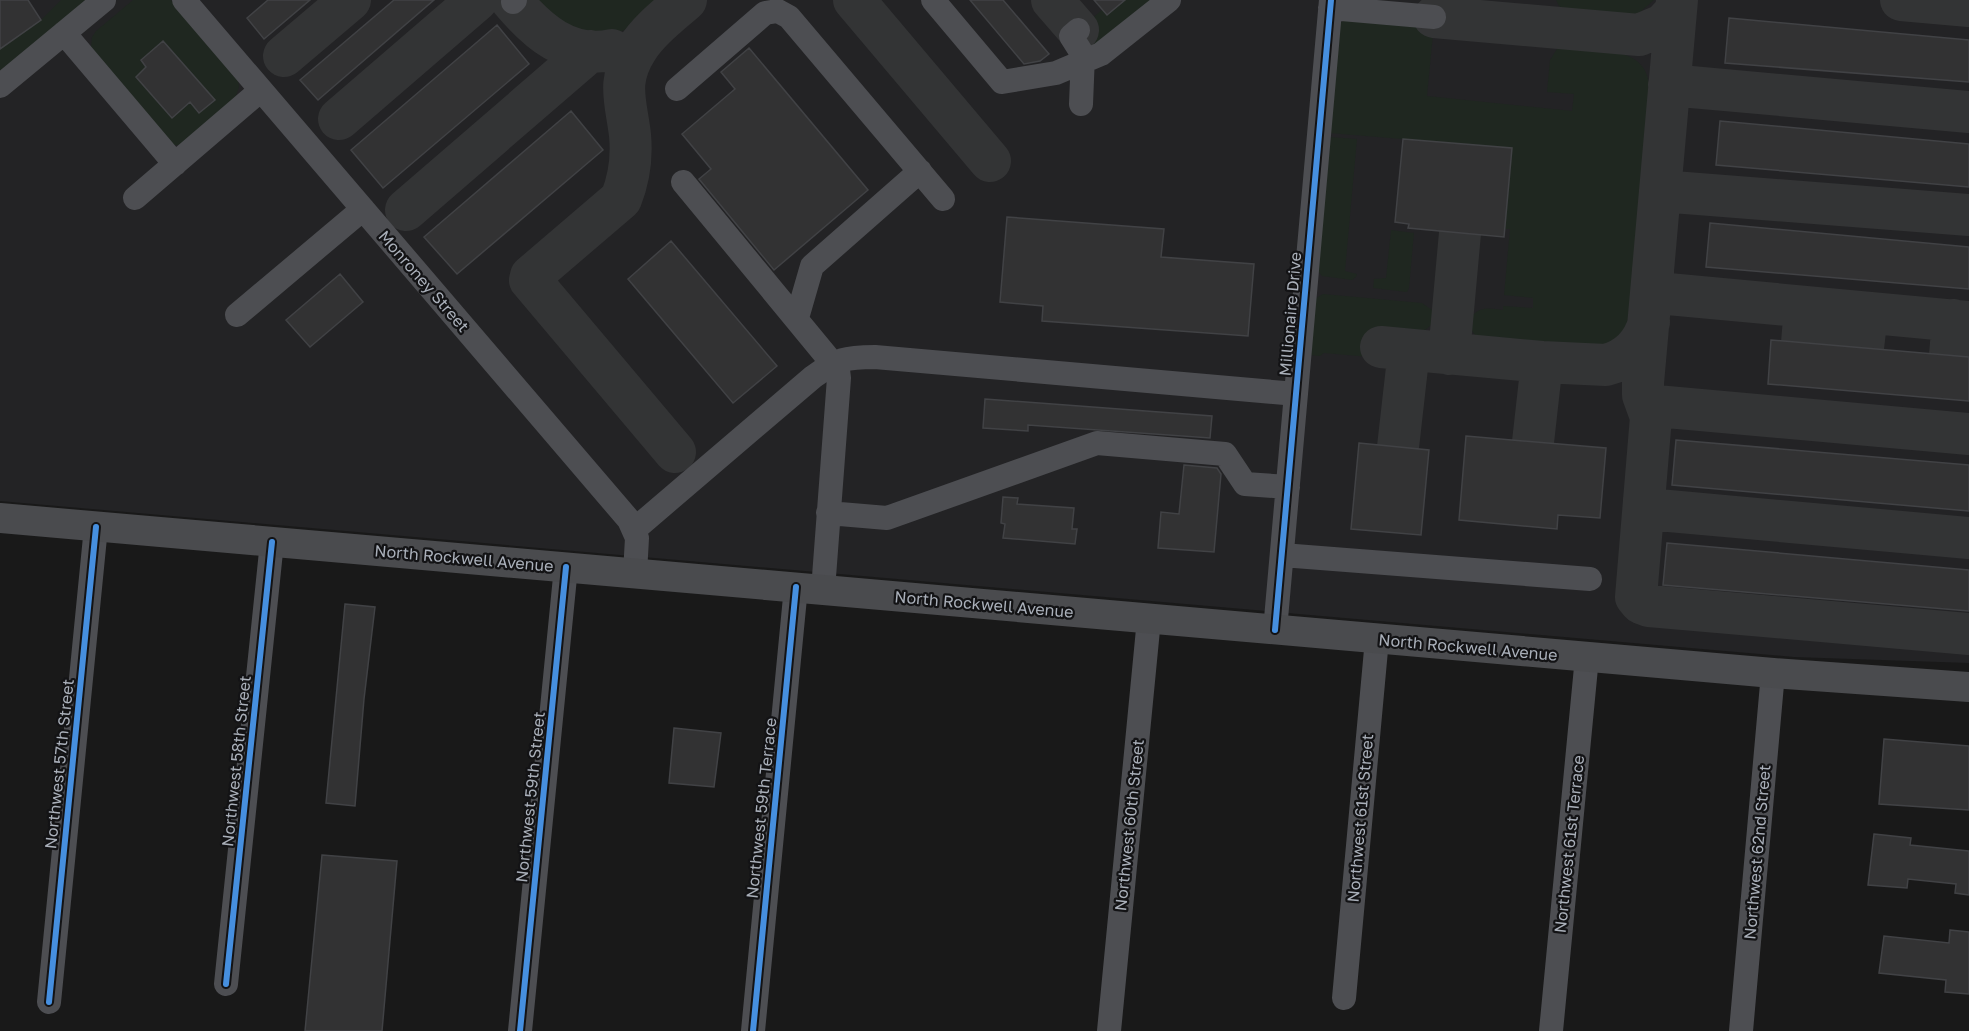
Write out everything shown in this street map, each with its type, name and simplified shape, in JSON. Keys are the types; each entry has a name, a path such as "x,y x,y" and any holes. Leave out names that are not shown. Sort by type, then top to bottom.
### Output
{"main road":[{"name":"North Rockwell Avenue","path":"0,518 1773,673 1969,687"}],"street":[{"path":"0,86 104,0"},
{"name":"Monroney Street","path":"184,0 613,501 634,529"},
{"path":"933,0 1002,82 1056,74 1101,54 1166,1"},
{"path":"1331,4 1434,17"},
{"name":"Millionaire Drive","path":"1275,630 1331,4"},
{"path":"677,89 765,13 778,11 789,17 944,198"},
{"path":"1078,30 1071,36 1083,55 1082,104"},
{"path":"64,33 175,164"},
{"path":"135,198 261,90"},
{"path":"797,318 812,266 920,171"},
{"path":"683,182 834,362"},
{"path":"237,315 363,209"},
{"path":"635,573 637,548 634,529 813,377 834,362 857,357 876,357 1296,394"},
{"name":"Northwest 59th Terrace","path":"753,1031 809,589 828,513 839,378 834,362"},
{"path":"828,513 887,518 1097,443 1225,454 1245,483 1288,487"},
{"name":"Northwest 57th Street","path":"49,1002 96,527"},
{"name":"Northwest 58th Street","path":"226,984 272,542"},
{"path":"1282,555 1590,579"},
{"name":"Northwest 59th Street","path":"520,1031 566,567"},
{"name":"Northwest 60th Street","path":"1108,1031 1149,619"},
{"name":"Northwest 61st Street","path":"1344,998 1377,639"},
{"name":"Northwest 61st Terrace","path":"1551,1031 1587,657"},
{"name":"Northwest 62nd Street","path":"1741,1031 1773,673"}],"shaded area":[{"path":"0,0 1969,0 1969,663 1794,657 0,501"},
{"path":"61,0 91,0 0,76 0,49 41,20"},
{"path":"133,0 171,0 238,80 239,87 235,99 179,145 173,145 91,47 92,37 96,31"},
{"path":"536,0 659,0 624,30 606,36 588,36 557,25 542,12"},
{"path":"1125,0 1155,0 1094,48 1078,30 1102,10 1107,15"},
{"path":"1556,0 1654,0 1639,13 1621,17 1567,11 1559,6"},
{"path":"1344,20 1429,28 1433,34 1427,96 1572,111 1574,94 1547,92 1550,60 1557,49 1574,47 1609,51 1635,59 1641,65 1649,83 1652,84 1632,314 1618,337 1594,348 1480,339 1471,330 1471,317 1481,309 1503,310 1503,306 1533,308 1533,298 1504,295 1510,229 1504,229 1511,148 1329,133 1340,23"},
{"path":"1329,137 1357,139 1345,271 1357,274 1352,280 1322,276 1318,271"},
{"path":"1391,230 1414,233 1407,292 1373,288 1374,279 1386,278"},
{"path":"1323,294 1422,303 1432,310 1434,319 1430,326 1419,332 1383,330 1381,358 1324,353 1320,356 1309,355 1316,298"}],"building":[{"path":"0,0 28,0 41,20 0,49"},
{"path":"268,0 310,0 264,39 247,18"},
{"path":"394,0 434,0 318,100 300,80"},
{"path":"970,0 1003,0 1049,54 1040,61 1024,64"},
{"path":"1094,0 1125,0 1107,15"},
{"path":"1729,18 1969,40 1969,82 1725,63"},
{"path":"497,25 529,64 383,188 351,150"},
{"path":"163,41 215,100 199,113 190,102 172,118 136,77 146,67 141,60"},
{"path":"749,48 868,190 774,270 699,179 711,169 682,134 735,89 721,72"},
{"path":"571,111 603,150 457,274 424,237"},
{"path":"1720,121 1969,144 1969,187 1716,165"},
{"path":"1403,139 1512,148 1504,237 1408,228 1409,224 1395,222"},
{"path":"1007,217 1164,229 1161,257 1254,264 1248,336 1042,321 1043,306 1000,302"},
{"path":"1710,223 1969,247 1969,289 1706,267"},
{"path":"671,241 777,366 733,403 628,279"},
{"path":"340,274 363,302 310,347 286,320"},
{"path":"1771,340 1969,357 1969,401 1768,384"},
{"path":"985,399 1212,416 1210,438 1028,425 1028,431 983,428"},
{"path":"1466,436 1606,448 1600,518 1558,515 1557,529 1459,520"},
{"path":"1676,440 1969,465 1969,511 1672,485"},
{"path":"1359,443 1429,450 1421,535 1351,529"},
{"path":"1184,465 1217,468 1221,474 1214,552 1158,548 1161,512 1179,514"},
{"path":"1003,497 1018,498 1017,504 1074,508 1072,529 1077,529 1075,544 1003,538 1005,524 1001,523"},
{"path":"1667,543 1969,570 1969,611 1663,585"},
{"path":"345,604 375,607 355,806 326,803"},
{"path":"674,728 721,733 714,787 669,783"},
{"path":"1884,739 1969,746 1969,810 1879,804"},
{"path":"1874,834 1911,838 1910,845 1969,851 1969,895 1955,893 1956,884 1908,879 1907,888 1868,885"},
{"path":"322,855 397,861 382,1031 305,1031"},
{"path":"1950,930 1969,932 1969,994 1945,992 1946,980 1879,973 1884,936 1949,943"}],"taxiway":[{"path":"284,56 350,0"},
{"path":"339,119 477,0"},
{"path":"511,0 532,22 555,40 581,50 596,52 612,50"},
{"path":"675,452 530,280 531,276 621,199 628,175 631,151 624,92 626,72 647,35 686,0"},
{"path":"854,0 990,161"},
{"path":"1052,0 1078,30"},
{"path":"1677,0 1643,383 1643,395 1651,417 1636,597 1641,603 1649,606 1969,634"},
{"path":"1901,0 1969,6"},
{"path":"1434,17 1639,35 1663,25 1676,11"},
{"path":"406,210 590,51"},
{"path":"1669,85 1969,112"},
{"path":"1660,191 1969,215"},
{"path":"1449,354 1460,233"},
{"path":"1653,269 1656,285 1660,291 1668,294 1969,322"},
{"path":"1802,343 1805,307"},
{"path":"1833,345 1836,310"},
{"path":"1863,348 1867,313"},
{"path":"1950,355 1953,320"},
{"path":"1381,347 1542,362 1606,365 1622,359 1634,350 1649,322"},
{"path":"1398,447 1409,350"},
{"path":"1533,442 1542,362"},
{"path":"1645,400 1656,406 1969,434"},
{"path":"1644,500 1649,508 1658,510 1969,538"}],"cycle path":[{"path":"1275,630 1331,0"},
{"path":"49,1002 96,527"},
{"path":"226,984 272,542"},
{"path":"520,1031 566,567"},
{"path":"753,1031 796,587"}]}
